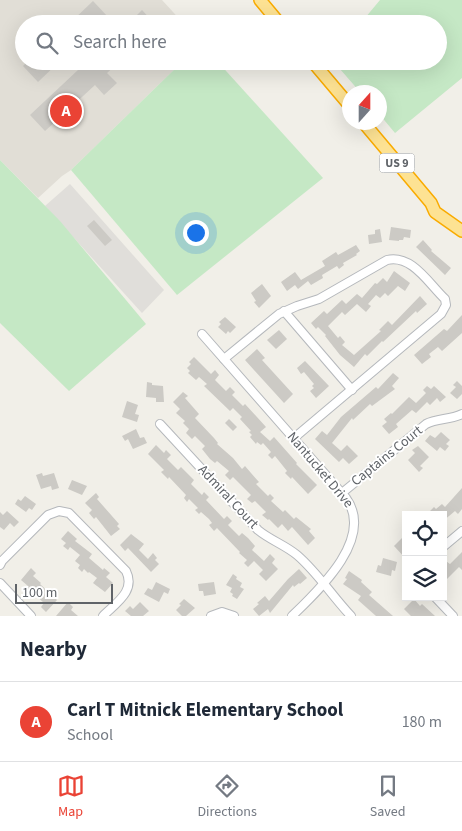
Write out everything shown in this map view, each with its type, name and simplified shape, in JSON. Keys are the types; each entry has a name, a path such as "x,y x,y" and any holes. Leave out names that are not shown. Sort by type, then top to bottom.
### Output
{"highway":[{"path":"260,0 272,15"},
{"path":"320,70 342,97"},
{"name":"US 9","path":"370,130 431,202 462,223"},
{"name":"US 9","path":"431,202 435,212 462,231"}],"street":[{"path":"224,359 269,321 284,311 319,299 388,260 394,259 410,264 448,297 441,314 294,438"},
{"path":"284,311 352,390"},
{"name":"Nantucket Drive","path":"202,334 342,493 354,510 356,526 354,534 341,561 325,583 292,616"},
{"name":"Captains Court","path":"342,493 426,424 462,414"},
{"name":"Admiral Court","path":"160,424 258,530 287,546 325,583 333,596 351,616"},
{"path":"0,565 2,560 48,515 59,511 69,513 126,571 128,576 126,593 103,616"},
{"path":"447,544 462,531"},
{"path":"0,583 31,616"},
{"path":"439,601 453,616"},
{"path":"212,616 222,612 234,616"}],"shaded area":[{"path":"0,0 162,0 176,15 15,15 15,70 174,70 71,170 38,198 0,160"},
{"path":"70,184 164,290 142,313 45,206"}],"green space":[{"path":"380,0 462,0 462,78 395,133 387,123 387,85 354,85 341,70 447,70 447,15 368,15"},
{"path":"174,70 225,70 323,178 177,295 71,170"},
{"path":"0,160 60,221 146,324 69,391 0,323"}],"building":[{"path":"93,1 106,15 78,15"},
{"path":"142,10 147,15 137,15"},
{"path":"27,70 51,70 38,82"},
{"path":"78,70 110,70 107,73 117,83 104,95 95,85 45,131 30,115"},
{"path":"94,220 112,240 105,246 87,226"},
{"path":"391,227 411,230 410,238 404,237 403,240 399,241 389,240"},
{"path":"380,229 382,242 369,244 368,235 375,234 375,230"},
{"path":"423,240 431,251 451,268 445,275 416,247"},
{"path":"356,245 360,251 357,255 343,263 344,265 339,269 337,266 322,275 323,278 311,285 308,281 298,289 295,285 287,291 281,282 295,272 301,280 325,266 322,261 336,252 338,255"},
{"path":"394,271 410,283 405,291 398,286 388,296 385,293 380,298 376,295 368,304 371,306 366,312 357,304 345,315 342,312 328,326 338,338 340,336 345,342 342,345 354,355 381,331 379,330 388,321 392,325 420,296 427,304 417,313 416,311 367,356 365,354 354,367 340,355 326,335 318,327 316,329 311,323 324,311 327,314 342,300 346,304 357,294 362,298 375,283 377,284 383,278 387,282"},
{"path":"262,284 271,296 259,308 254,302 256,301 251,293"},
{"path":"462,315 462,333 442,351 438,347 429,354 431,357 422,364 414,355 444,329 447,331"},
{"path":"225,317 236,327 226,334 218,327 221,324 219,322"},
{"path":"279,330 287,339 276,349 267,340"},
{"path":"257,349 265,358 262,360 293,394 284,403 245,360"},
{"path":"194,357 211,374 215,370 219,375 215,380 226,391 230,387 235,392 232,395 243,406 245,404 266,427 260,432 270,441 274,437 296,464 317,485 308,494 292,477 291,479 285,473 287,471 275,456 272,459 268,455 271,452 263,443 261,445 257,442 256,444 250,437 252,435 249,432 251,431 240,419 242,417 233,408 230,411 204,386 207,384 199,377 196,380 188,373 190,371 187,368 191,364 189,362"},
{"path":"305,361 329,386 316,398 310,391 314,388 312,386 314,384 304,372 301,374 297,368"},
{"path":"393,373 399,378 392,386 395,389 372,406 370,404 353,420 352,418 332,443 341,451 347,445 358,456 349,464 343,458 339,462 315,439 322,431 327,435 341,417 376,387 378,389"},
{"path":"457,381 462,386 462,394 457,399 450,393 456,387 453,385"},
{"path":"147,382 152,383 152,385 163,386 164,402 156,402 156,398 146,397"},
{"path":"427,386 431,389 434,386 446,397 440,402 437,398 430,405 427,402 416,413 412,410 396,424 398,427 389,434 382,426 387,422 384,419 392,414 409,397 416,403 426,393 423,390"},
{"path":"183,392 188,396 185,398 199,414 195,418 214,438 217,444 242,469 245,466 259,482 256,484 268,496 270,494 274,498 271,501 283,512 285,510 294,519 296,517 311,529 309,531 315,538 308,545 292,527 288,531 282,524 278,528 262,515 266,512 255,501 252,503 247,499 251,495 233,477 230,480 225,475 229,471 217,461 215,463 210,459 202,449 205,446 195,436 192,439 186,433 189,429 183,423 185,421 176,413 180,409 173,402"},
{"path":"127,401 138,405 135,414 139,415 137,422 122,417"},
{"path":"229,419 237,427 233,431 225,423"},
{"path":"136,429 140,438 144,437 147,443 133,449 128,439 125,441 122,436"},
{"path":"441,432 450,440 446,444 449,446 445,451 440,447 437,451 425,441 430,435 435,438"},
{"path":"156,445 164,453 166,450 171,455 167,459 178,470 181,467 194,480 191,484 202,495 204,492 209,497 206,500 224,519 227,516 232,521 228,525 239,536 242,533 248,538 255,546 252,550 264,561 270,554 275,559 272,563 278,569 266,581 259,574 263,570 254,561 248,567 244,563 247,560 240,552 217,528 214,531 209,525 212,523 209,519 201,512 199,514 195,510 198,508 189,499 187,502 184,498 186,495 169,477 168,479 161,472 164,470 148,454"},
{"path":"418,446 429,457 420,466 423,468 419,472 408,460 415,453 412,450"},
{"path":"42,473 43,476 54,473 59,488 52,490 51,486 41,489 36,475"},
{"path":"72,480 87,486 82,495 68,489"},
{"path":"462,488 462,509 458,514 455,511 447,518 447,511 430,511 442,504 445,507"},
{"path":"96,493 99,497 97,499 119,524 117,526 120,529 111,536 96,517 94,519 89,513 92,510 85,503"},
{"path":"25,496 36,504 32,510 29,508 26,512 15,504 18,499 21,501"},
{"path":"7,511 19,522 14,527 10,523 4,530 0,527 0,512 3,515"},
{"path":"68,531 77,539 75,541 92,554 89,558 103,570 104,568 110,573 106,577 113,583 105,592 93,583 97,578 84,569 82,572 78,568 80,565 75,561 80,555 70,547 68,550 63,546 66,543 61,539"},
{"path":"131,534 144,544 139,550 148,559 153,553 157,558 155,560 159,564 151,572 128,548 125,551 120,545"},
{"path":"402,538 402,555 394,546"},
{"path":"462,552 462,570 459,567 447,579 447,562 450,564"},
{"path":"383,558 397,562 395,571 392,570 391,576 376,572 378,565 381,566"},
{"path":"31,568 36,573 33,576 57,600 46,612 41,607 44,603 32,592 30,595 24,590 28,586 21,580"},
{"path":"299,569 307,578 294,587 293,585 270,613 268,609 259,616 253,609 259,604 257,603 265,596 269,601"},
{"path":"349,571 362,580 361,582 372,592 369,595 393,616 376,616 358,600 361,596 343,584 347,579 345,578"},
{"path":"233,574 242,583 240,587 244,589 237,599 230,592 232,588 226,585"},
{"path":"156,582 170,589 168,594 164,592 159,602 144,594 148,588 152,590"},
{"path":"214,582 216,594 204,596 203,591 199,591 198,584"},
{"path":"184,599 195,608 186,616 182,616 176,610"},
{"path":"412,601 416,601 435,616 411,616 404,609"},
{"path":"68,602 73,607 71,610 78,616 56,616"},
{"path":"140,602 149,611 143,616 131,616 125,611 130,606 133,609"}],"place":[{"name":"Carl T Mitnick Elementary School","path":"66,111"}]}
